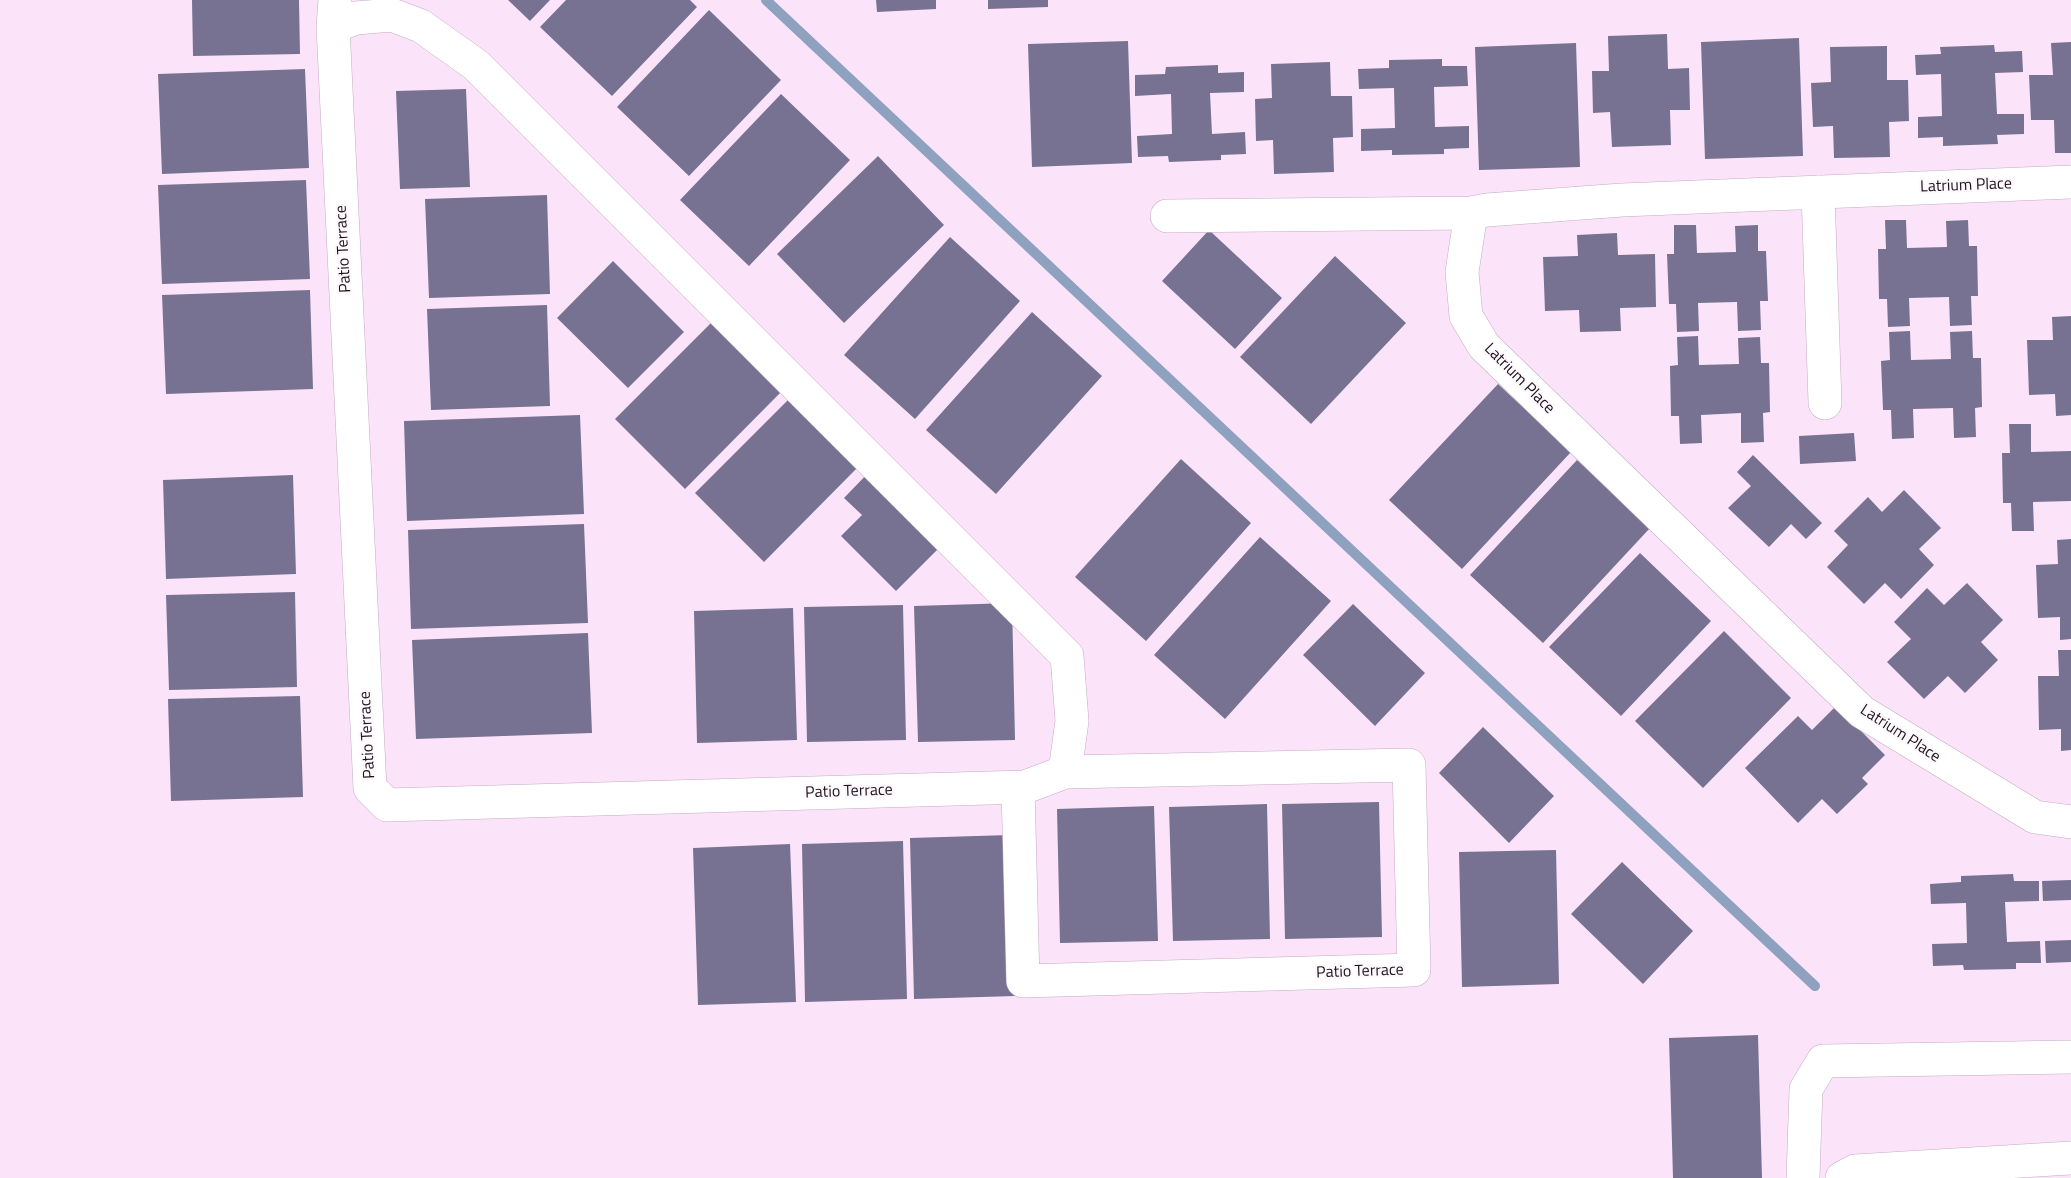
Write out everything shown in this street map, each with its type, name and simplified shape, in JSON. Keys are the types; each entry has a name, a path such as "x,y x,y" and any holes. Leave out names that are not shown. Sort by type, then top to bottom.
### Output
{"lane":[{"name":"Patio Terrace","path":"1018,788 1023,981 1414,970 1408,765 1065,772 1018,788 387,805 370,788 334,14 356,18 392,15 421,27 476,65 1067,656 1072,721 1065,772"},
{"name":"Latrium Place","path":"2071,182 1622,200 1487,210 1471,213 1462,272 1466,316 1484,346 1862,712 2035,817 2071,822"},
{"path":"1818,192 1825,403"},
{"path":"1167,216 1471,213"},
{"path":"1803,1178 1806,1089 1823,1061 2071,1057"},
{"path":"1842,1178 1855,1171 2071,1158"}],"building":[{"path":"192,0 299,0 300,54 193,56"},
{"path":"508,0 550,0 530,21"},
{"path":"566,0 690,0 697,7 612,96 540,27"},
{"path":"876,0 936,0 936,9 877,12"},
{"path":"988,0 1048,0 1048,7 988,9"},
{"path":"709,10 781,80 689,176 617,107"},
{"path":"1667,34 1668,69 1689,68 1690,110 1670,110 1671,145 1612,147 1610,112 1593,113 1592,71 1609,71 1608,36"},
{"path":"1799,38 1803,156 1705,159 1701,42"},
{"path":"1128,41 1132,163 1032,167 1028,44"},
{"path":"2071,42 2071,153 2055,153 2054,120 2031,120 2029,75 2053,75 2051,43"},
{"path":"1576,43 1580,167 1479,170 1475,47"},
{"path":"1994,45 1995,52 2022,51 2023,72 1995,73 1997,114 2024,114 2024,134 1997,135 1998,144 1943,146 1943,137 1918,138 1918,117 1942,116 1941,74 1916,75 1915,55 1941,54 1940,47"},
{"path":"1887,46 1887,80 1908,80 1909,121 1889,122 1890,157 1834,158 1833,126 1813,127 1811,83 1831,82 1830,47"},
{"path":"1442,59 1442,66 1467,66 1468,86 1434,87 1435,127 1469,126 1469,148 1444,149 1444,154 1392,155 1392,150 1361,151 1361,129 1395,128 1394,88 1359,89 1358,69 1389,68 1389,60"},
{"path":"1330,62 1331,96 1352,96 1353,137 1333,138 1334,172 1274,174 1273,140 1256,141 1255,99 1272,98 1271,64"},
{"path":"1218,65 1218,73 1244,72 1244,92 1210,93 1212,134 1245,132 1246,154 1221,155 1221,160 1169,162 1168,156 1138,157 1137,136 1172,134 1171,94 1135,96 1135,75 1165,74 1166,67"},
{"path":"305,69 309,168 162,174 158,74"},
{"path":"466,89 470,187 400,189 396,91"},
{"path":"781,94 850,160 749,266 680,200"},
{"path":"878,156 944,225 844,323 777,254"},
{"path":"306,180 310,279 162,284 158,185"},
{"path":"547,195 550,294 429,298 425,199"},
{"path":"1885,220 1906,220 1907,248 1947,247 1946,221 1968,220 1969,246 1977,246 1978,296 1971,296 1972,325 1950,326 1949,297 1909,298 1910,326 1888,327 1887,299 1879,299 1878,249 1886,249"},
{"path":"1674,225 1696,225 1697,253 1736,252 1735,226 1758,225 1758,251 1766,251 1768,301 1760,301 1761,330 1738,331 1737,302 1698,303 1699,331 1677,332 1676,304 1669,304 1667,254 1674,254"},
{"path":"1209,230 1282,298 1235,349 1162,281"},
{"path":"1617,233 1618,255 1655,254 1656,307 1620,308 1621,331 1580,332 1579,310 1545,311 1543,257 1578,256 1577,235"},
{"path":"950,237 1020,301 915,419 844,355"},
{"path":"1335,256 1406,323 1311,424 1240,357"},
{"path":"613,261 684,332 628,388 557,318"},
{"path":"310,290 313,389 166,394 162,295"},
{"path":"547,305 550,406 431,410 427,309"},
{"path":"1032,312 1102,376 996,494 926,430"},
{"path":"2071,316 2071,415 2056,416 2055,394 2029,395 2027,340 2053,340 2052,317"},
{"path":"711,323 780,393 685,489 615,419"},
{"path":"1910,331 1911,360 1951,359 1950,332 1972,331 1973,358 1981,358 1982,407 1975,408 1976,437 1954,438 1953,408 1913,409 1914,438 1892,439 1891,410 1883,410 1881,361 1890,360 1889,332"},
{"path":"1698,336 1699,365 1739,364 1738,338 1760,337 1761,363 1769,363 1770,412 1763,413 1764,442 1741,443 1741,413 1701,415 1702,443 1680,444 1679,416 1671,416 1670,366 1678,365 1677,337"},
{"path":"1498,384 1571,452 1462,569 1389,500"},
{"path":"792,396 860,465 764,562 695,493"},
{"path":"580,415 584,514 407,521 404,421"},
{"path":"2009,424 2031,424 2031,452 2071,451 2071,501 2033,502 2034,531 2012,531 2011,503 2003,503 2002,453 2010,453"},
{"path":"1854,433 1856,461 1800,464 1799,436"},
{"path":"1753,455 1822,523 1806,539 1791,524 1769,547 1728,508 1751,486 1737,472"},
{"path":"1181,459 1251,523 1146,641 1075,577"},
{"path":"1577,460 1650,528 1543,643 1470,575"},
{"path":"870,471 943,544 896,591 841,536 862,515 844,498"},
{"path":"293,475 296,574 166,579 163,480"},
{"path":"1904,490 1941,528 1919,549 1934,565 1901,599 1885,583 1864,604 1827,567 1848,545 1834,531 1868,497 1882,512"},
{"path":"584,524 588,623 411,629 408,530"},
{"path":"1260,537 1331,601 1225,719 1154,655"},
{"path":"2071,539 2071,639 2060,640 2060,617 2038,618 2036,565 2058,564 2057,540"},
{"path":"1640,553 1711,621 1621,716 1549,647"},
{"path":"1967,583 2003,620 1981,642 1998,660 1965,693 1948,676 1924,699 1887,662 1911,639 1894,622 1927,588 1944,605"},
{"path":"295,592 297,687 169,690 166,595"},
{"path":"1012,603 1015,740 918,742 914,606"},
{"path":"1353,604 1425,673 1375,726 1303,655"},
{"path":"903,605 906,740 807,742 804,607"},
{"path":"793,608 797,740 697,743 694,611"},
{"path":"1724,631 1791,698 1703,788 1635,721"},
{"path":"588,633 592,733 416,739 412,640"},
{"path":"2058,650 2071,650 2071,750 2061,751 2061,729 2039,730 2038,676 2059,676"},
{"path":"300,696 303,797 171,801 168,699"},
{"path":"1836,706 1885,755 1862,778 1868,784 1837,814 1822,799 1798,823 1745,768 1798,716 1812,730"},
{"path":"1483,727 1554,796 1509,843 1439,773"},
{"path":"1379,802 1382,937 1285,939 1282,804"},
{"path":"1267,804 1270,939 1173,941 1169,807"},
{"path":"1154,806 1158,941 1060,943 1057,809"},
{"path":"1010,835 1015,996 914,999 910,838"},
{"path":"903,841 907,999 805,1002 802,844"},
{"path":"790,844 796,1002 698,1005 693,848"},
{"path":"1556,850 1559,984 1462,987 1459,852"},
{"path":"1622,862 1693,931 1643,984 1571,914"},
{"path":"2013,874 2014,881 2039,881 2039,901 2005,902 2007,942 2040,941 2041,963 2016,963 2016,969 1964,970 1963,965 1933,966 1932,944 1967,943 1966,903 1931,904 1930,884 1961,882 1961,876"},
{"path":"2071,880 2071,900 2043,901 2042,881"},
{"path":"2071,940 2071,962 2046,963 2045,941"},
{"path":"1758,1035 1762,1178 1673,1178 1669,1038"}],"waterway":[{"path":"766,0 1815,986"}]}
